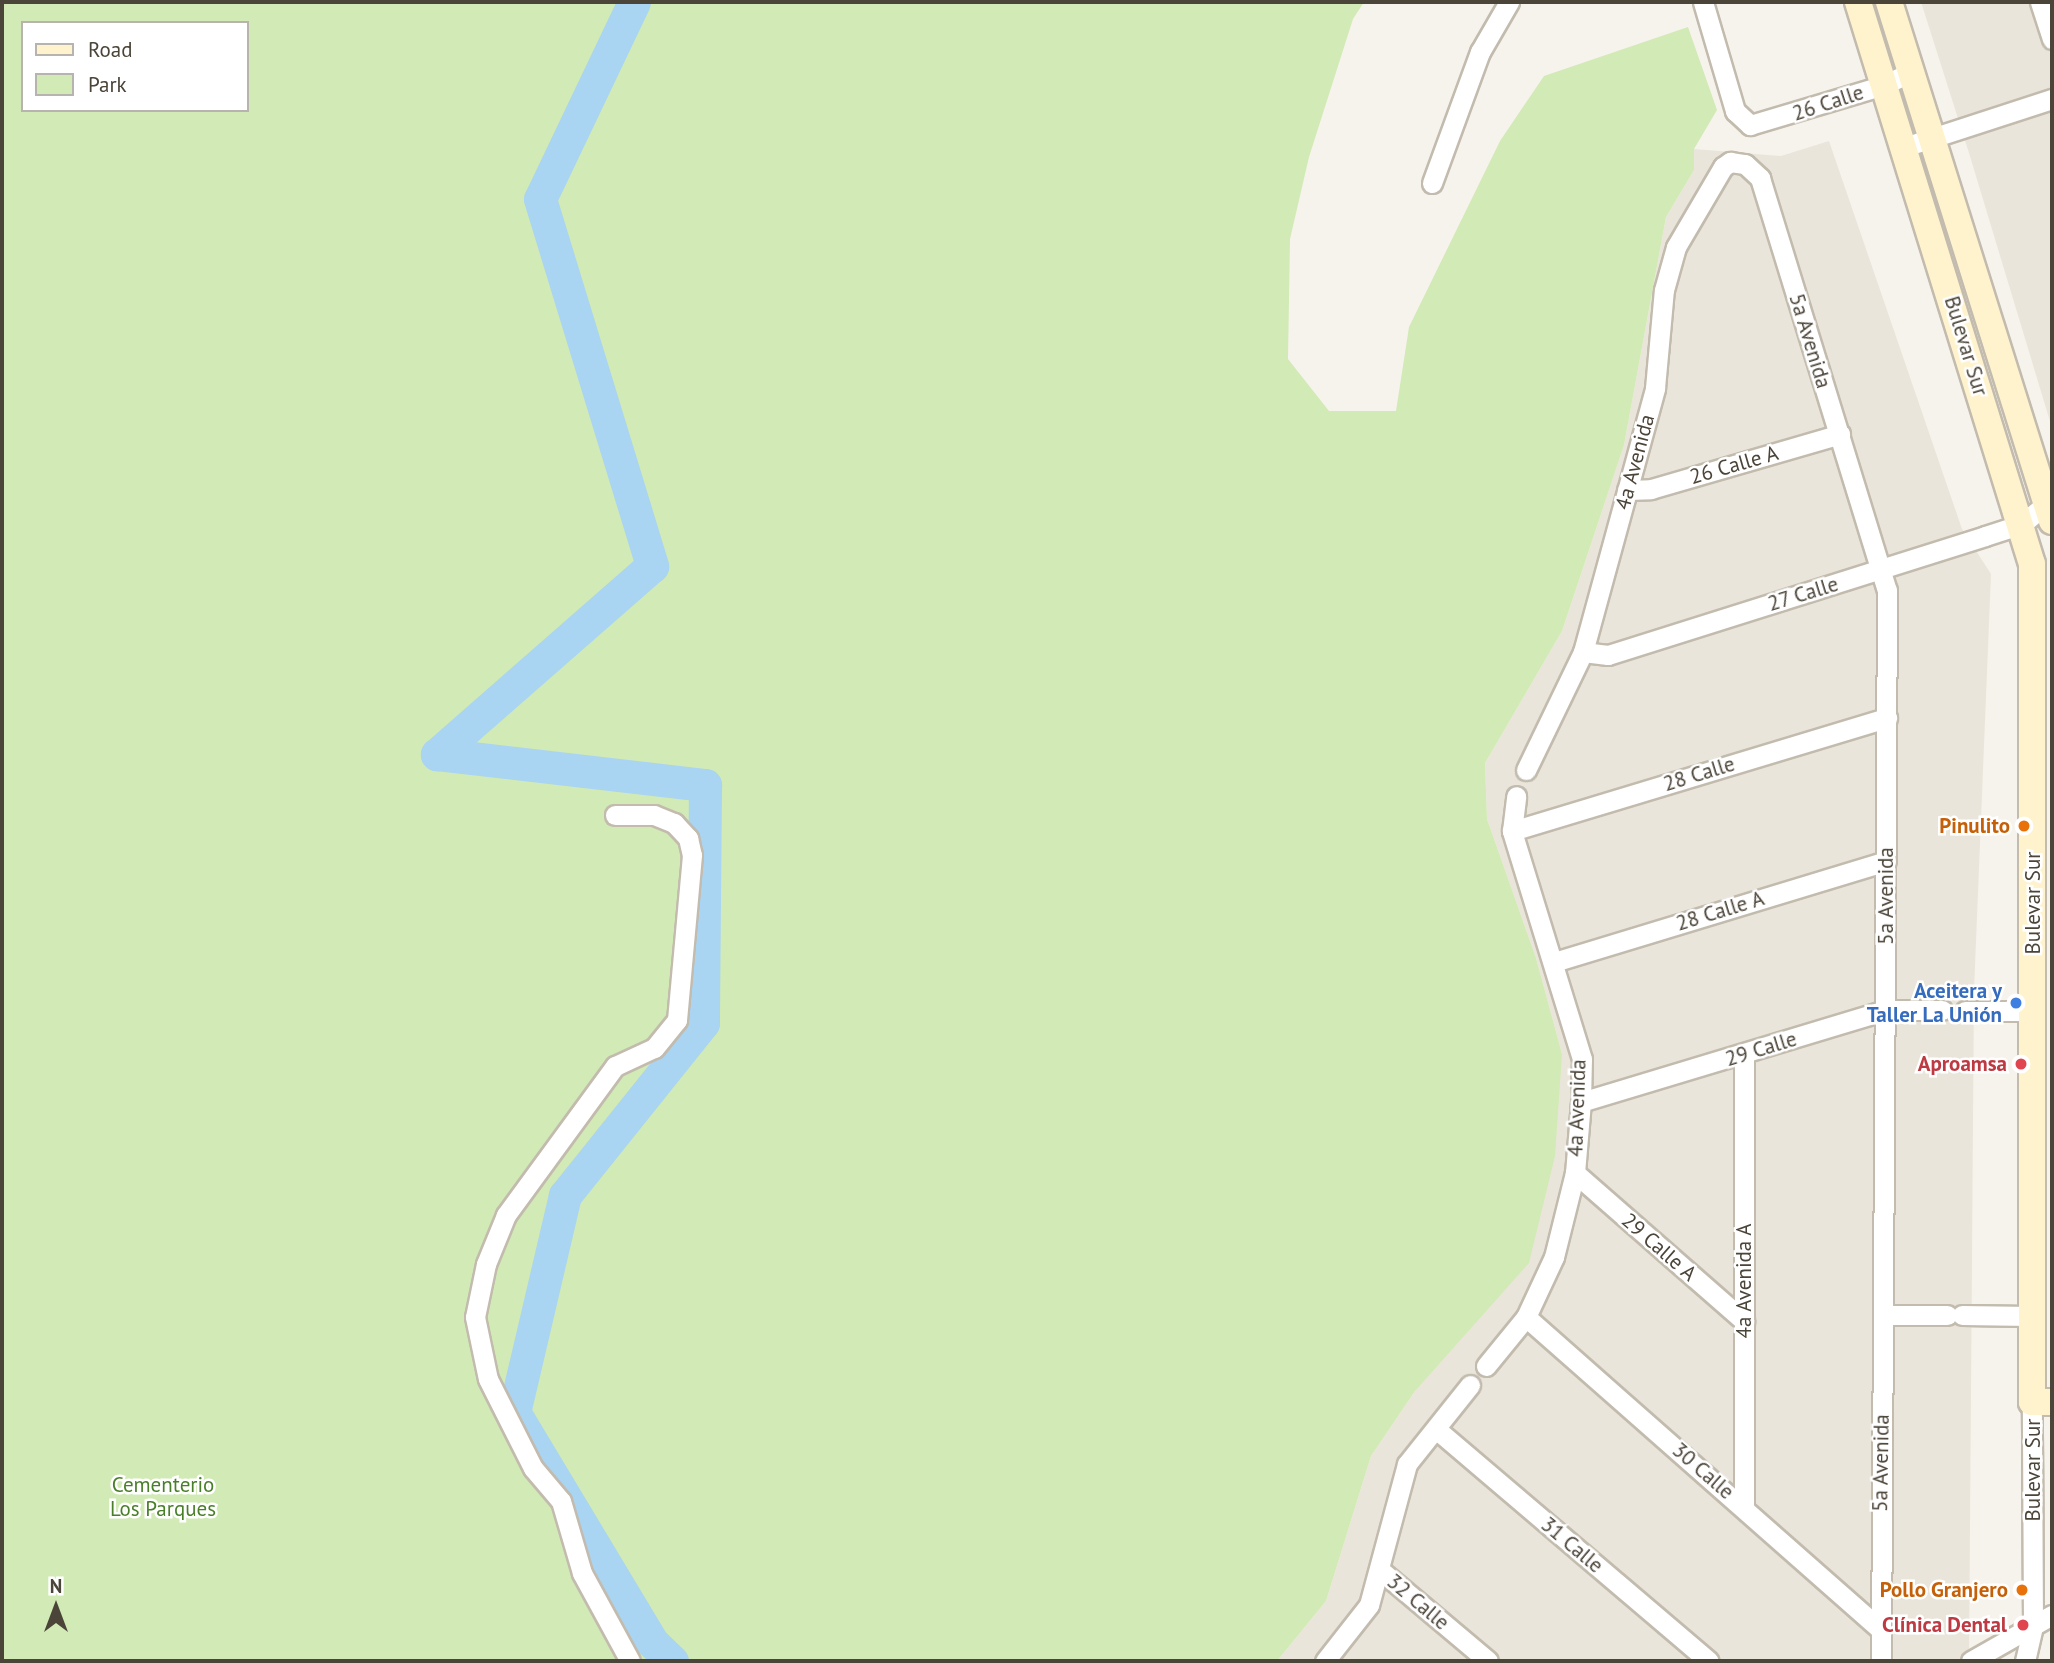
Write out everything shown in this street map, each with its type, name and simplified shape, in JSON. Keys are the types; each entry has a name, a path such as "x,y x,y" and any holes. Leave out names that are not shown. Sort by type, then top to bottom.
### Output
{"main road":[{"name":"Bulevar Sur","path":"1858,2 2022,524 2032,564 2035,630 2032,1316 2043,1373 2042,1402"},
{"name":"Bulevar Sur","path":"1889,2 2050,508"}],"street":[{"path":"1432,183 1480,52 1509,2"},
{"name":"26 Calle","path":"1703,2 1735,111 1744,122 1762,125 1884,85 1911,72"},
{"path":"2040,2 2052,39"},
{"path":"1904,147 2052,99"},
{"name":"5a Avenida","path":"1738,162 1751,167 1760,178 1887,590 1883,1315 1878,1627 1881,1661"},
{"name":"4a Avenida","path":"1526,770 1583,652 1655,388 1664,290 1676,247 1723,167 1738,162"},
{"name":"26 Calle A","path":"1627,490 1651,489 1840,434"},
{"path":"2022,524 2050,508"},
{"name":"27 Calle","path":"1583,652 1608,655 2022,524"},
{"name":"28 Calle","path":"1512,831 1887,718"},
{"name":"4a Avenida","path":"1486,1366 1526,1317 1554,1256 1575,1173 1581,1102 1582,1059 1512,831 1516,796"},
{"path":"615,815 654,815 674,823 688,838 692,855 677,1020 654,1048 615,1066 506,1215 486,1264 475,1317 488,1380 533,1468 561,1502 582,1573 629,1661"},
{"name":"28 Calle A","path":"1554,961 1886,861"},
{"name":"29 Calle","path":"1581,1102 1744,1055 1885,1010 1942,1010"},
{"path":"1965,1011 2033,1011"},
{"name":"4a Avenida A","path":"1744,1055 1744,1506"},
{"name":"29 Calle A","path":"1575,1173 1744,1321"},
{"path":"1883,1315 2032,1316"},
{"name":"30 Calle","path":"1526,1317 1744,1506 1878,1627"},
{"path":"1325,1661 1369,1605 1380,1570 1400,1479 1470,1385"},
{"name":"Bulevar Sur","path":"2025,1661 2033,1625 2042,1402"},
{"name":"31 Calle","path":"1436,1429 1709,1661"},
{"name":"32 Calle","path":"1380,1570 1488,1661"},
{"path":"1970,1661 2052,1615"}],"shaded area":[{"path":"1921,2 2052,2 2052,428 1969,153"},
{"path":"1829,141 1962,529 1991,574 1974,991 1969,1661 1277,1661 1326,1601 1371,1456 1415,1391 1562,1054 1536,958 1487,819 1485,763 1562,631 1624,445 1666,217 1694,170 1694,149 1781,156"}],"green space":[{"name":"Cementerio Los Parques","path":"2,2 1364,2 1353,19 1309,157 1290,239 1288,359 1329,411 1396,411 1409,327 1500,141 1544,76 1688,27 1717,110 1694,149 1694,170 1666,217 1624,445 1562,631 1485,763 1487,819 1536,958 1562,1054 1555,1156 1529,1263 1415,1391 1371,1456 1326,1601 1277,1661 2,1661"}],"waterway":[{"path":"634,2 540,199 652,566 437,754 705,785 703,1023 565,1195 514,1412 652,1642 672,1661"}],"place":[{"name":"Pinulito","path":"2024,826"},
{"name":"Aceitera y Taller La Unión","path":"2016,1003"},
{"name":"Aproamsa","path":"2021,1064"},
{"name":"Pollo Granjero","path":"2022,1590"},
{"name":"Clínica Dental","path":"2023,1625"}]}
